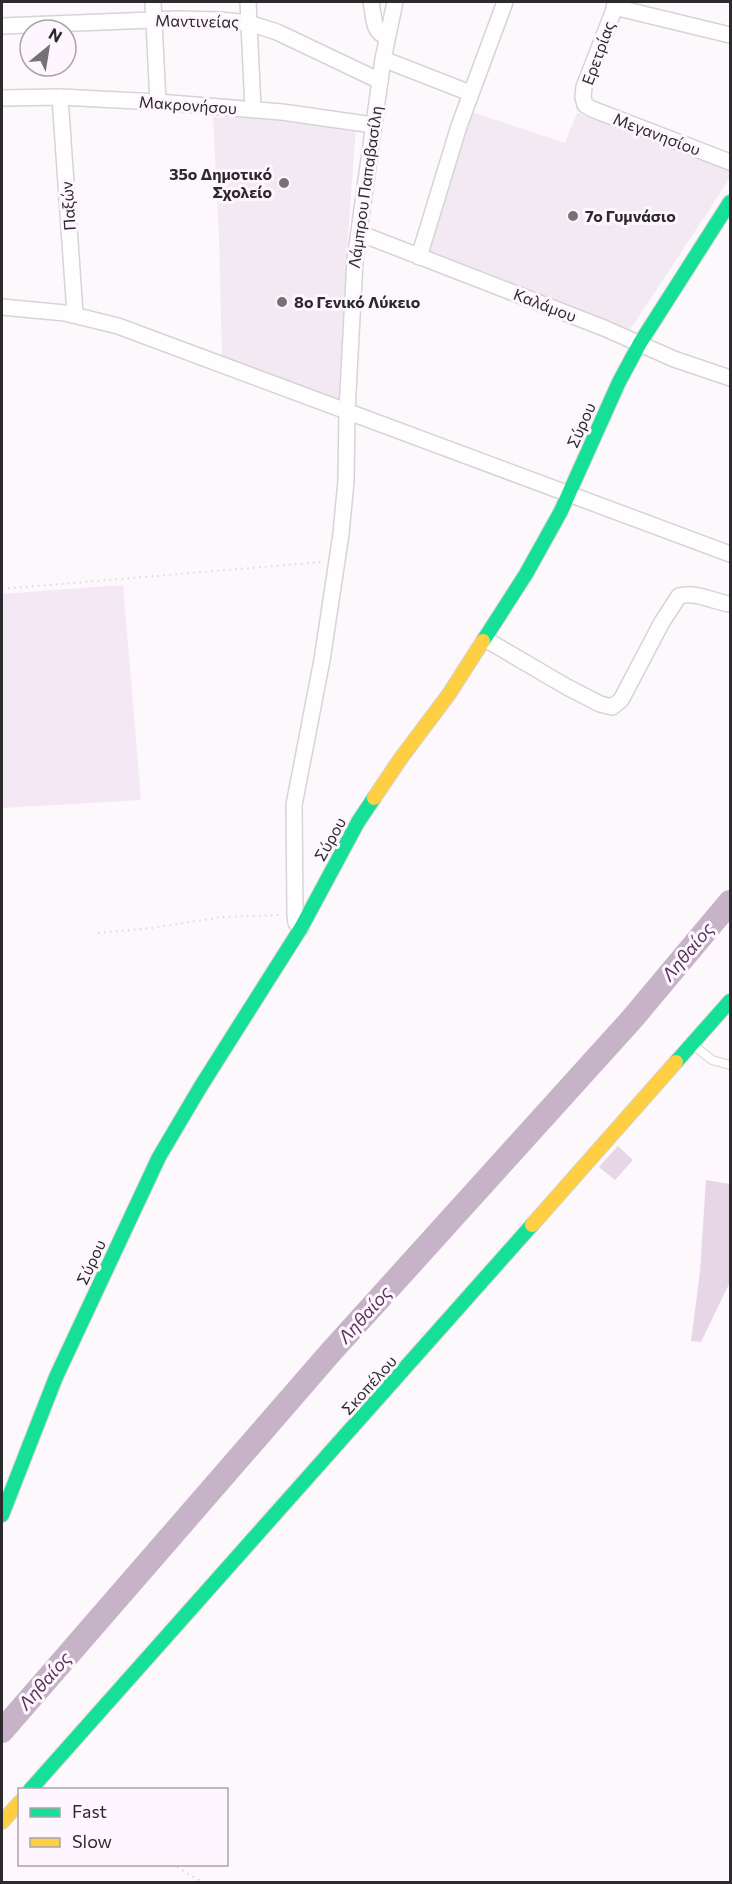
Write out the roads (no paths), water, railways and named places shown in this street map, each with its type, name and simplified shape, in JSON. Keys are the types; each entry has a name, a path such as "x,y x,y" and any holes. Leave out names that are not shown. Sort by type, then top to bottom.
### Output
{"street":[{"path":"153,2 158,102"},
{"path":"248,2 253,109"},
{"path":"371,2 377,31 387,36"},
{"name":"Λάμπρου Παπαβασίλη","path":"298,921 294,805 322,660 344,507 354,270 383,59 395,2"},
{"path":"419,257 470,93 505,2"},
{"path":"615,4 730,35"},
{"name":"Ερετρίας","path":"585,105 583,98 585,87 615,4"},
{"name":"Μαντινείας","path":"2,26 154,20 220,20 249,23 277,32 380,81"},
{"path":"383,59 470,93"},
{"name":"Μακρονήσου","path":"2,98 60,97 282,111 374,125"},
{"name":"Παξών","path":"60,97 75,314"},
{"name":"Μεγανησίου","path":"585,105 592,110 730,162"},
{"name":"Σύρου","path":"2,1515 51,1388 168,1141 358,822 486,639 536,557 568,495 619,382 640,343 730,202"},
{"name":"Καλάμου","path":"359,233 640,343 674,359 730,378"},
{"path":"2,307 75,314 118,326 730,554"},
{"path":"486,639 567,687 600,704 612,707 621,700 667,613 679,596 697,595 730,604"},
{"name":"Σκοπέλου","path":"32,1788 730,1001"},
{"path":"2,1822 18,1804"}],"lane":[{"path":"692,1044 712,1060 730,1065"}],"waterway":[{"name":"Ληθαίος","path":"2,1731 330,1353 632,1019 730,902"}],"place":[{"name":"35ο Δημοτικό Σχολείο","path":"284,183"},
{"name":"7ο Γυμνάσιο","path":"573,216"},
{"name":"8ο Γενικό Λύκειο","path":"282,302"}]}
